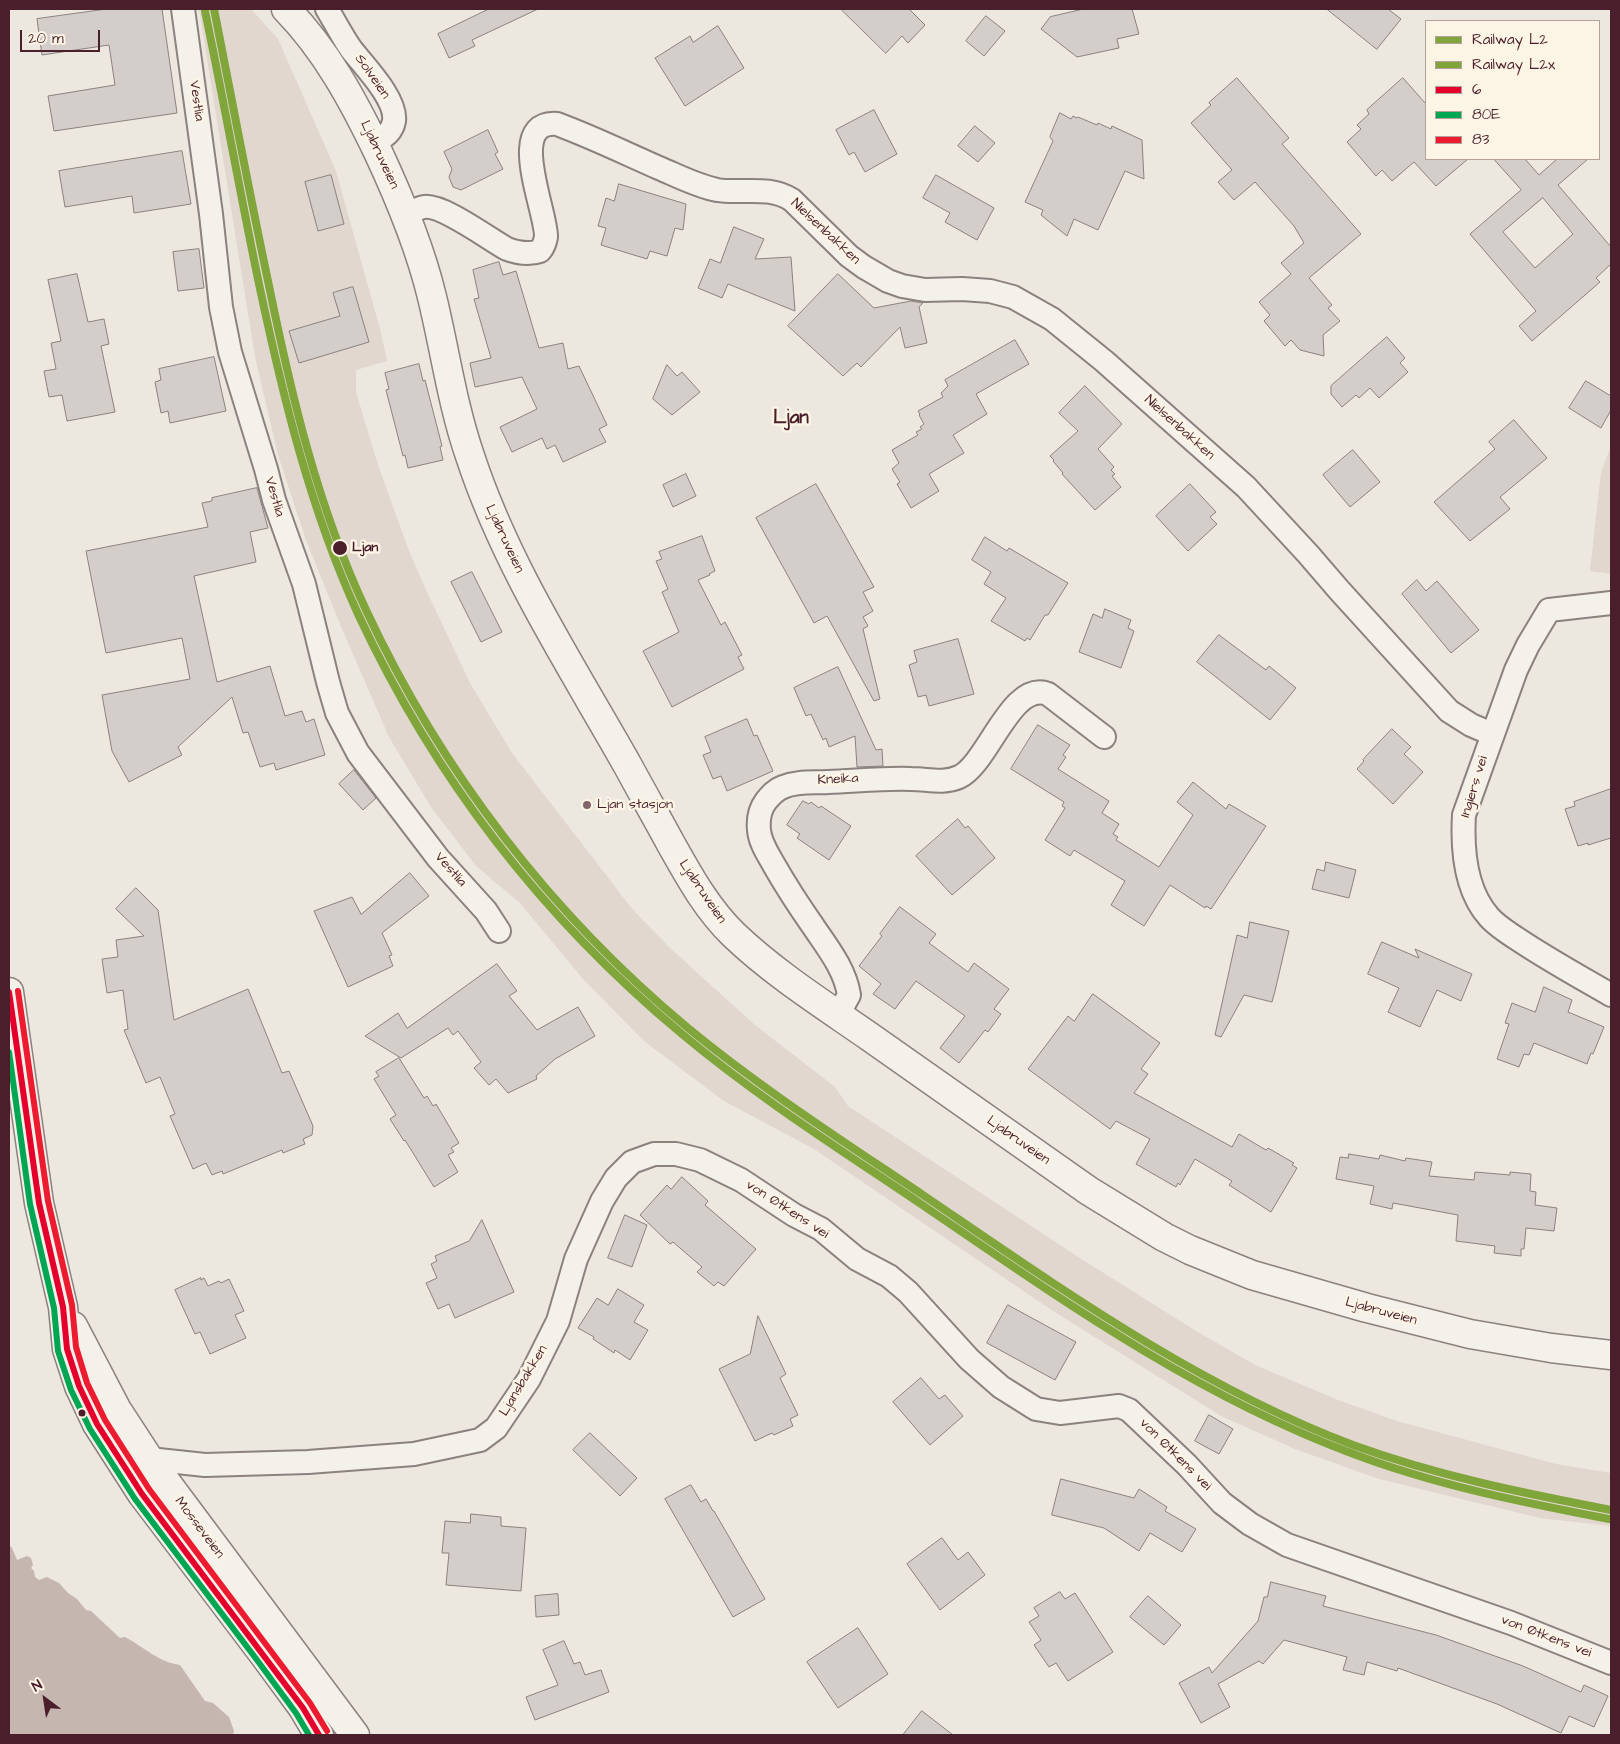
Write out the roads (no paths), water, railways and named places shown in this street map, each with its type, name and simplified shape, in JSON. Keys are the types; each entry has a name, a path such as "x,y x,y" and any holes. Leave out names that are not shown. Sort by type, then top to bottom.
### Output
{"main road":[{"name":"Ljabruveien","path":"286,9 334,69 361,116 406,215 427,277 441,333 454,400 469,454 496,526 528,589 682,862 710,907 743,944 781,975 1089,1191 1149,1228 1190,1250 1252,1275 1437,1327 1498,1339 1611,1355"},
{"name":"Mosseveien","path":"9,992 39,1203 63,1307 67,1349 79,1386 97,1424 142,1494 303,1708 319,1735"},
{"name":"Mosseveien","path":"63,1307 117,1410 149,1459 356,1735"}],"street":[{"name":"Vestlia","path":"183,9 212,214 221,307 230,352 274,500 304,584 337,713 346,733 363,759 438,858 486,912 499,931"},
{"name":"Solveien","path":"327,9 350,47 382,89 391,105 394,119 392,127 388,135 374,143"},
{"name":"Nielsenbakken","path":"406,215 425,207 434,208 445,212 507,249 528,254 540,251 544,245 546,235 533,174 530,147 532,139 540,129 551,124 557,124 594,138 687,180 716,190 770,192 786,196 804,211 849,256 878,276 902,286 925,290 979,290 1013,297 1052,319 1098,355 1246,487 1449,711 1470,725 1492,734"},
{"name":"Ingiers vei","path":"1611,603 1549,610 1528,645 1516,670 1464,815 1462,841 1466,868 1476,897 1488,916 1500,927 1535,951 1611,995"},
{"name":"Kneika","path":"838,1015 849,995 845,980 835,958 785,886 761,839 759,831 760,815 764,804 772,792 784,786 809,782 871,778 949,781 962,776 987,746 1011,711 1023,699 1034,692 1048,694 1104,737"},
{"name":"von Øtkens vei","path":"642,1158 654,1154 676,1154 700,1160 741,1180 794,1215 821,1229 857,1260 889,1276 908,1292 969,1359 1001,1388 1036,1409 1060,1413 1119,1406 1129,1410 1187,1465 1222,1503 1250,1524 1287,1546 1512,1623 1611,1664"},
{"name":"Ljansbakken","path":"149,1459 205,1465 308,1462 414,1454 480,1440 496,1428 529,1379 558,1321 576,1260 602,1201 616,1178 632,1162 642,1158"}],"rail line":[{"name":"L2","path":"214,9 254,213 296,407 333,530 349,570 366,610 396,670 429,727 465,783 504,837 590,937 638,984 688,1028 774,1093 1026,1265 1131,1333 1185,1364 1239,1394 1295,1421 1385,1456 1481,1483 1611,1510"},
{"name":"L2x","path":"205,11 252,250 288,410 312,493 341,574 358,614 388,674 421,732 497,842 539,894 584,943 632,990 682,1034 768,1100 1022,1273 1127,1341 1181,1372 1236,1402 1293,1429 1383,1464 1478,1492 1609,1519"}],"place":[{"name":"Ljan","path":"340,548"},
{"name":"Ljan stasjon","path":"587,805"}],"district":[{"name":"Ljan","path":"791,419"}]}
